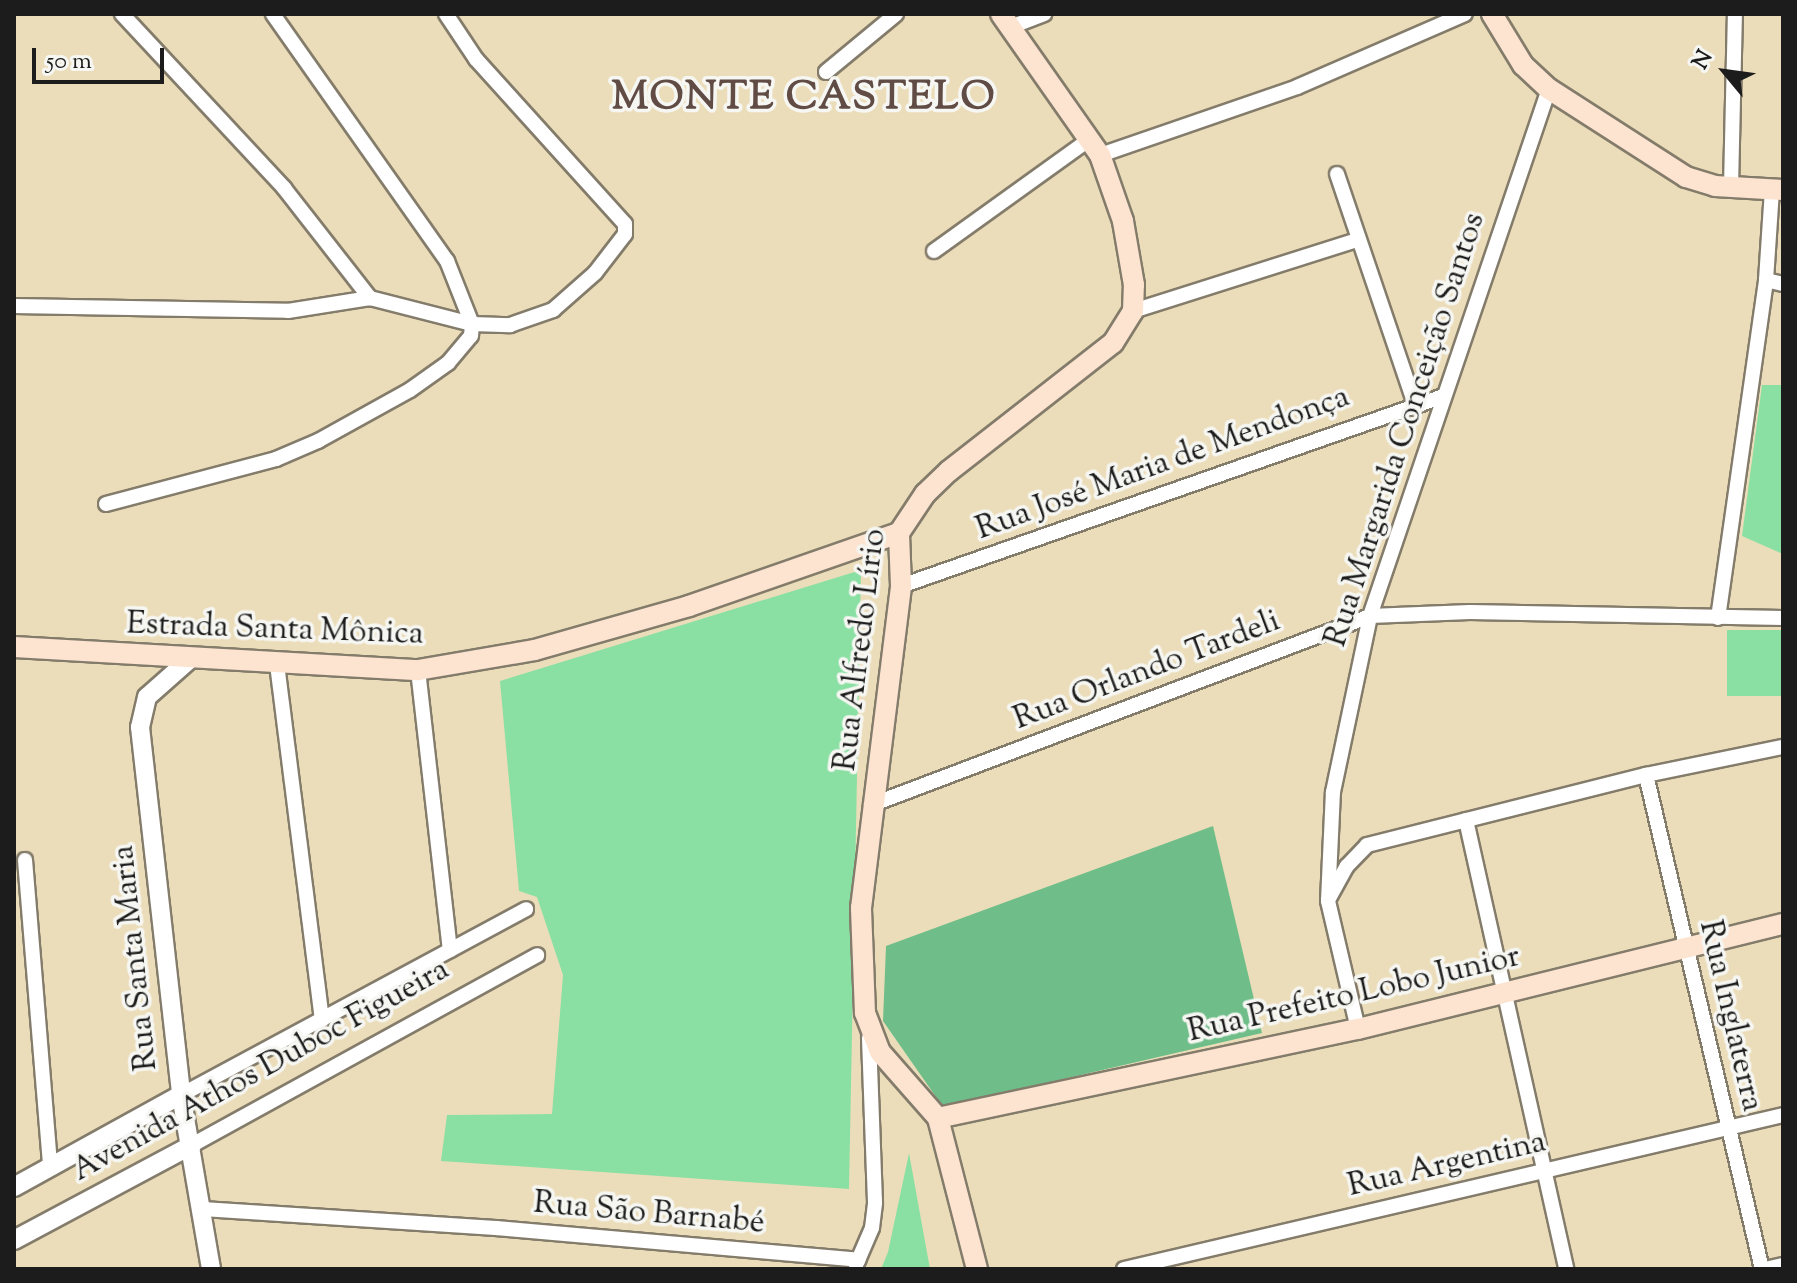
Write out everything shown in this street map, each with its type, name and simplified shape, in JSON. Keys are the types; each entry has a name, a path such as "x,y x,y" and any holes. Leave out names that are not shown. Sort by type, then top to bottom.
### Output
{"main road":[{"path":"1492,14 1523,65 1549,89 1686,177 1731,187 1777,190"},
{"path":"1005,21 1095,147 1123,221 1133,311"},
{"name":"Rua Alfredo Lírio","path":"938,1118 880,1052 869,1031 861,908 871,805 901,586 899,533 925,494 949,471 1095,362 1133,311"},
{"name":"Estrada Santa Mônica","path":"14,647 418,670 535,650 689,606 899,533"},
{"name":"Rua Prefeito Lobo Junior","path":"938,1118 1358,1029 1783,924"},
{"path":"938,1118 977,1269"}],"street":[{"path":"122,14 284,188 370,298"},
{"path":"106,504 276,459 359,422 448,363 469,340 472,324 447,261 273,14"},
{"path":"14,306 288,311 370,298 472,324 510,325 553,310 595,273 625,234 621,215 476,59 446,14"},
{"path":"826,72 896,14"},
{"path":"1005,21 1044,14"},
{"path":"934,251 1095,147 1297,87 1465,14"},
{"path":"1731,187 1735,14"},
{"name":"Rua Margarida Conceição Santos","path":"1358,1029 1328,901 1333,792 1370,616 1549,89"},
{"path":"1337,174 1415,404"},
{"path":"1718,618 1777,190"},
{"path":"1133,311 1357,240"},
{"path":"1766,280 1783,284"},
{"name":"Rua José Maria de Mendonça","path":"901,586 1444,396"},
{"name":"Rua Orlando Tardeli","path":"871,805 1370,616 1470,612 1783,618"},
{"name":"Rua Santa Maria","path":"190,659 147,697 140,727 181,1095 211,1269"},
{"path":"277,664 322,1020"},
{"path":"418,670 450,950"},
{"path":"1328,901 1347,866 1367,845 1646,775 1783,747"},
{"name":"Rua Inglaterra","path":"1646,775 1726,1128 1764,1269"},
{"path":"1466,820 1566,1269"},
{"path":"25,860 50,1167"},
{"name":"Avenida Athos Duboc Figueira","path":"14,1187 526,909"},
{"name":"Avenida Athos Duboc Figueira","path":"14,1240 537,955"},
{"name":"Rua São Barnabé","path":"202,1209 856,1264 872,1228 875,1202 869,1031"},
{"name":"Rua Argentina","path":"1124,1269 1783,1115"},
{"path":"1764,1269 1783,1265"}],"green space":[{"path":"1762,385 1783,385 1783,554 1742,536"},
{"path":"861,570 849,1189 441,1161 447,1115 552,1114 563,975 537,897 519,891 500,681"},
{"path":"1727,630 1783,630 1783,696 1727,696"},
{"path":"1213,826 1262,1033 943,1107 883,1021 886,946"},
{"path":"909,1153 930,1269 881,1269 888,1252"}],"district":[{"name":"MONTE CASTELO","path":"804,99"}]}
